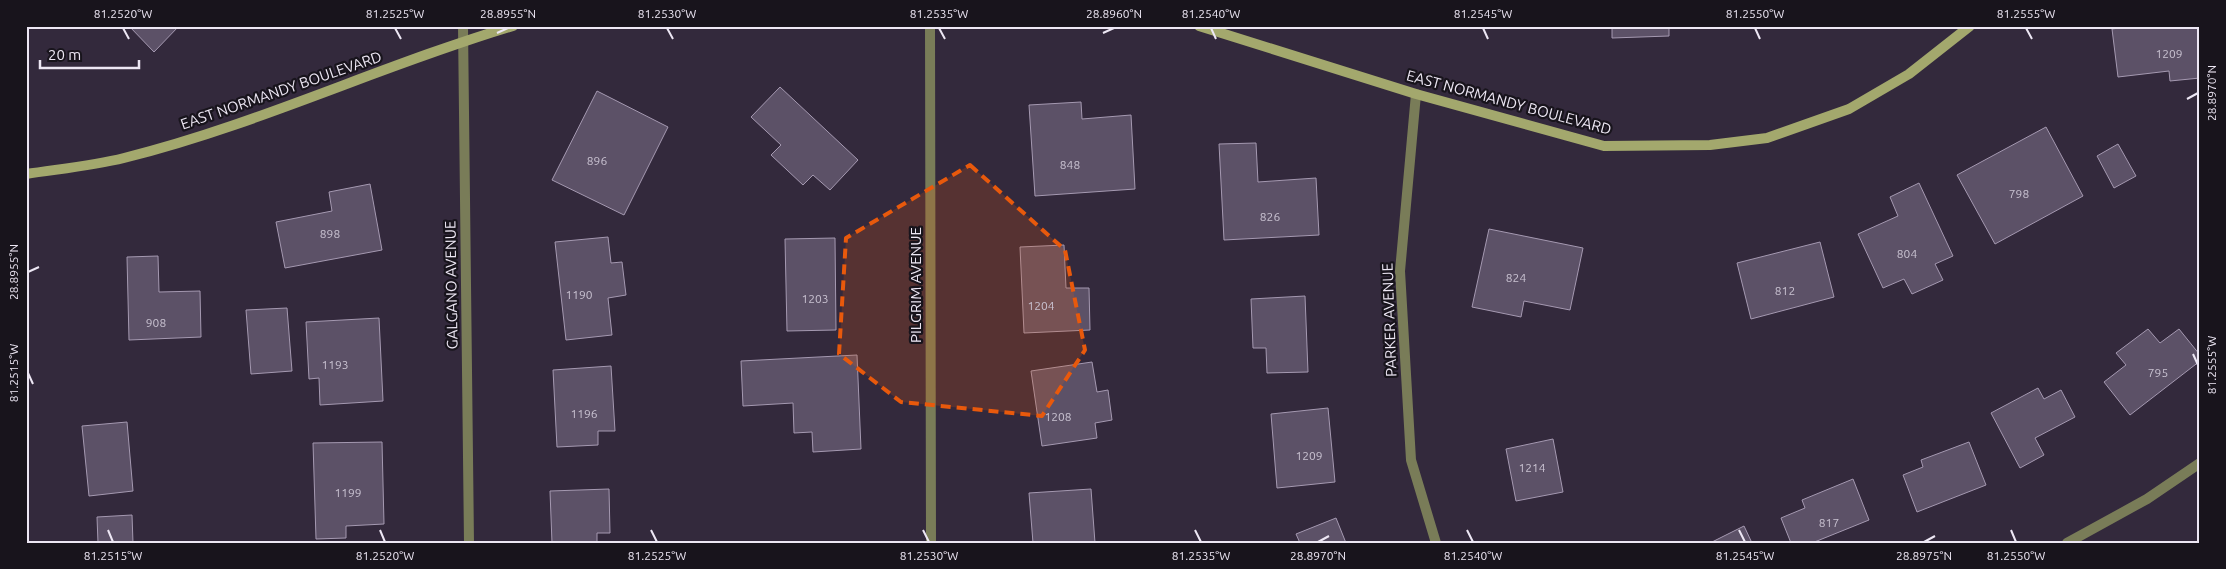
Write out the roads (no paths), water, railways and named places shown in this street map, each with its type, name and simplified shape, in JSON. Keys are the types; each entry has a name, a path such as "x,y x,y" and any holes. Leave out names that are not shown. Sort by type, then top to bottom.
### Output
{"street":[{"name":"GALGANO AVENUE","path":"463,26 469,543"},
{"name":"EAST NORMANDY BOULEVARD","path":"26,174 123,158 267,114 463,41 513,26"},
{"name":"PILGRIM AVENUE","path":"930,26 931,543"},
{"name":"EAST NORMANDY BOULEVARD","path":"1199,26 1416,94 1604,146 1710,145 1767,138 1849,109 1909,74 1970,26"},
{"name":"PARKER AVENUE","path":"1416,94 1400,271 1411,460 1436,543"},
{"path":"2067,543 2147,499 2200,463"}]}
